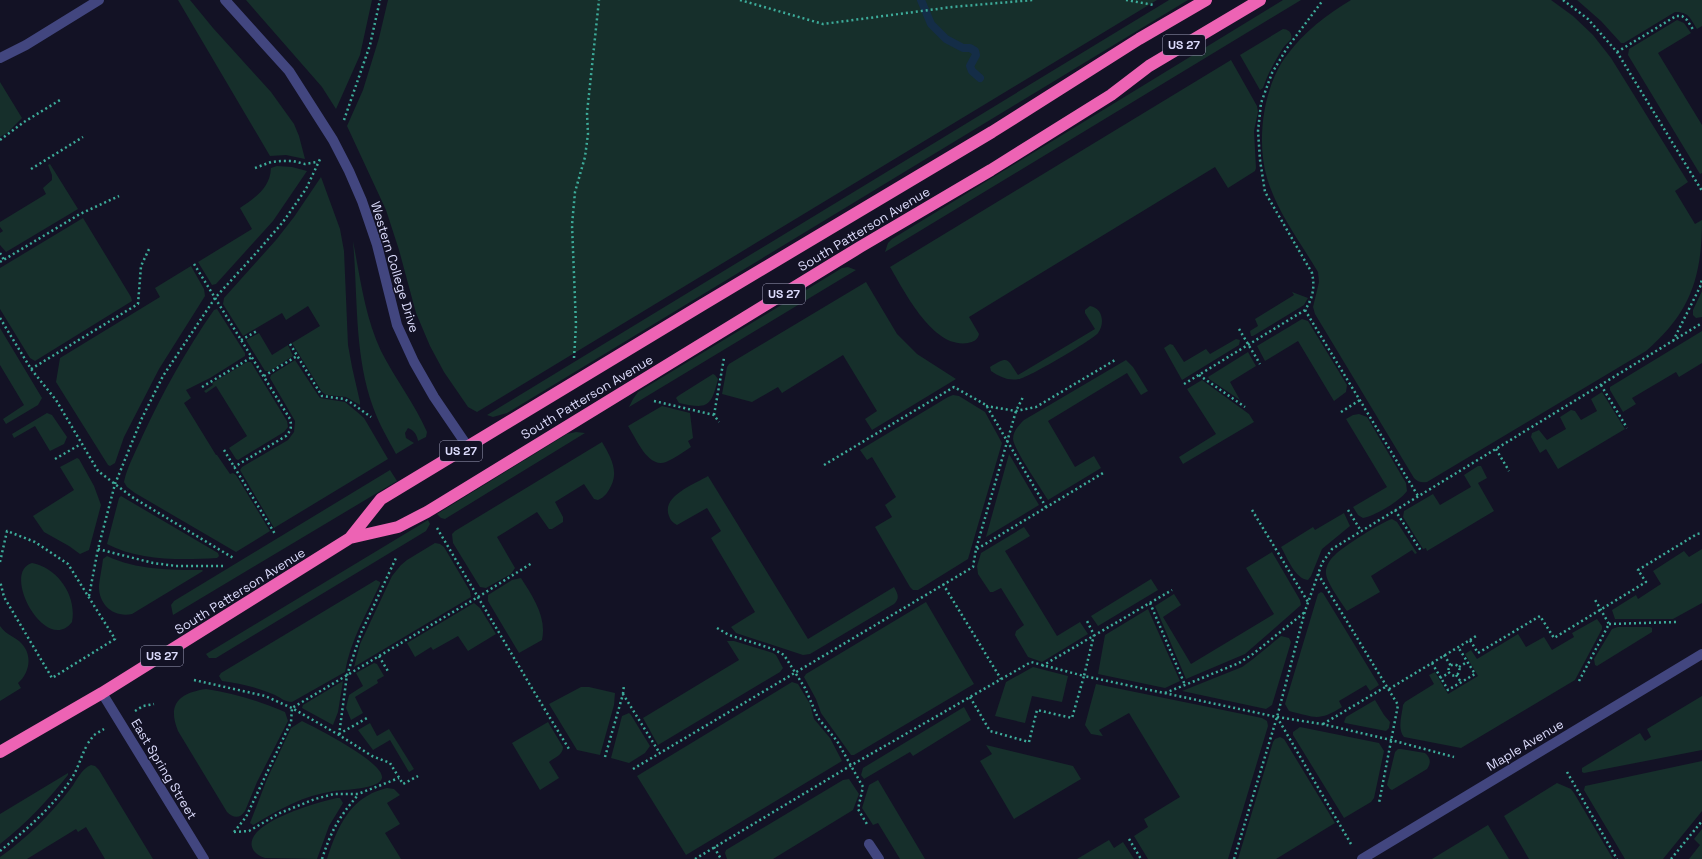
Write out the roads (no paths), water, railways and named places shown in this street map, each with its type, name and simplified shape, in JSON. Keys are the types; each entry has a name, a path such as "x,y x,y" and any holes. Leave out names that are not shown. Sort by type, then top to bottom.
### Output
{"highway":[{"name":"South Patterson Avenue","path":"350,538 381,499 992,132 1139,39 1206,0"},
{"name":"South Patterson Avenue","path":"0,752 102,693 350,538 398,527 427,512 860,247 998,166 1111,95 1149,66 1260,0"}],"street":[{"path":"0,58 26,45 99,0"},
{"name":"Western College Drive","path":"225,0 289,71 333,140 349,171 374,238 396,325 427,385 468,447"},
{"name":"Maple Avenue","path":"1362,859 1702,654"},
{"name":"East Spring Street","path":"102,693 204,859"},
{"path":"869,844 879,859"}],"waterway":[{"path":"921,0 931,24 946,39 963,48 970,48 975,51 976,55 970,66 972,71 980,78"}]}
